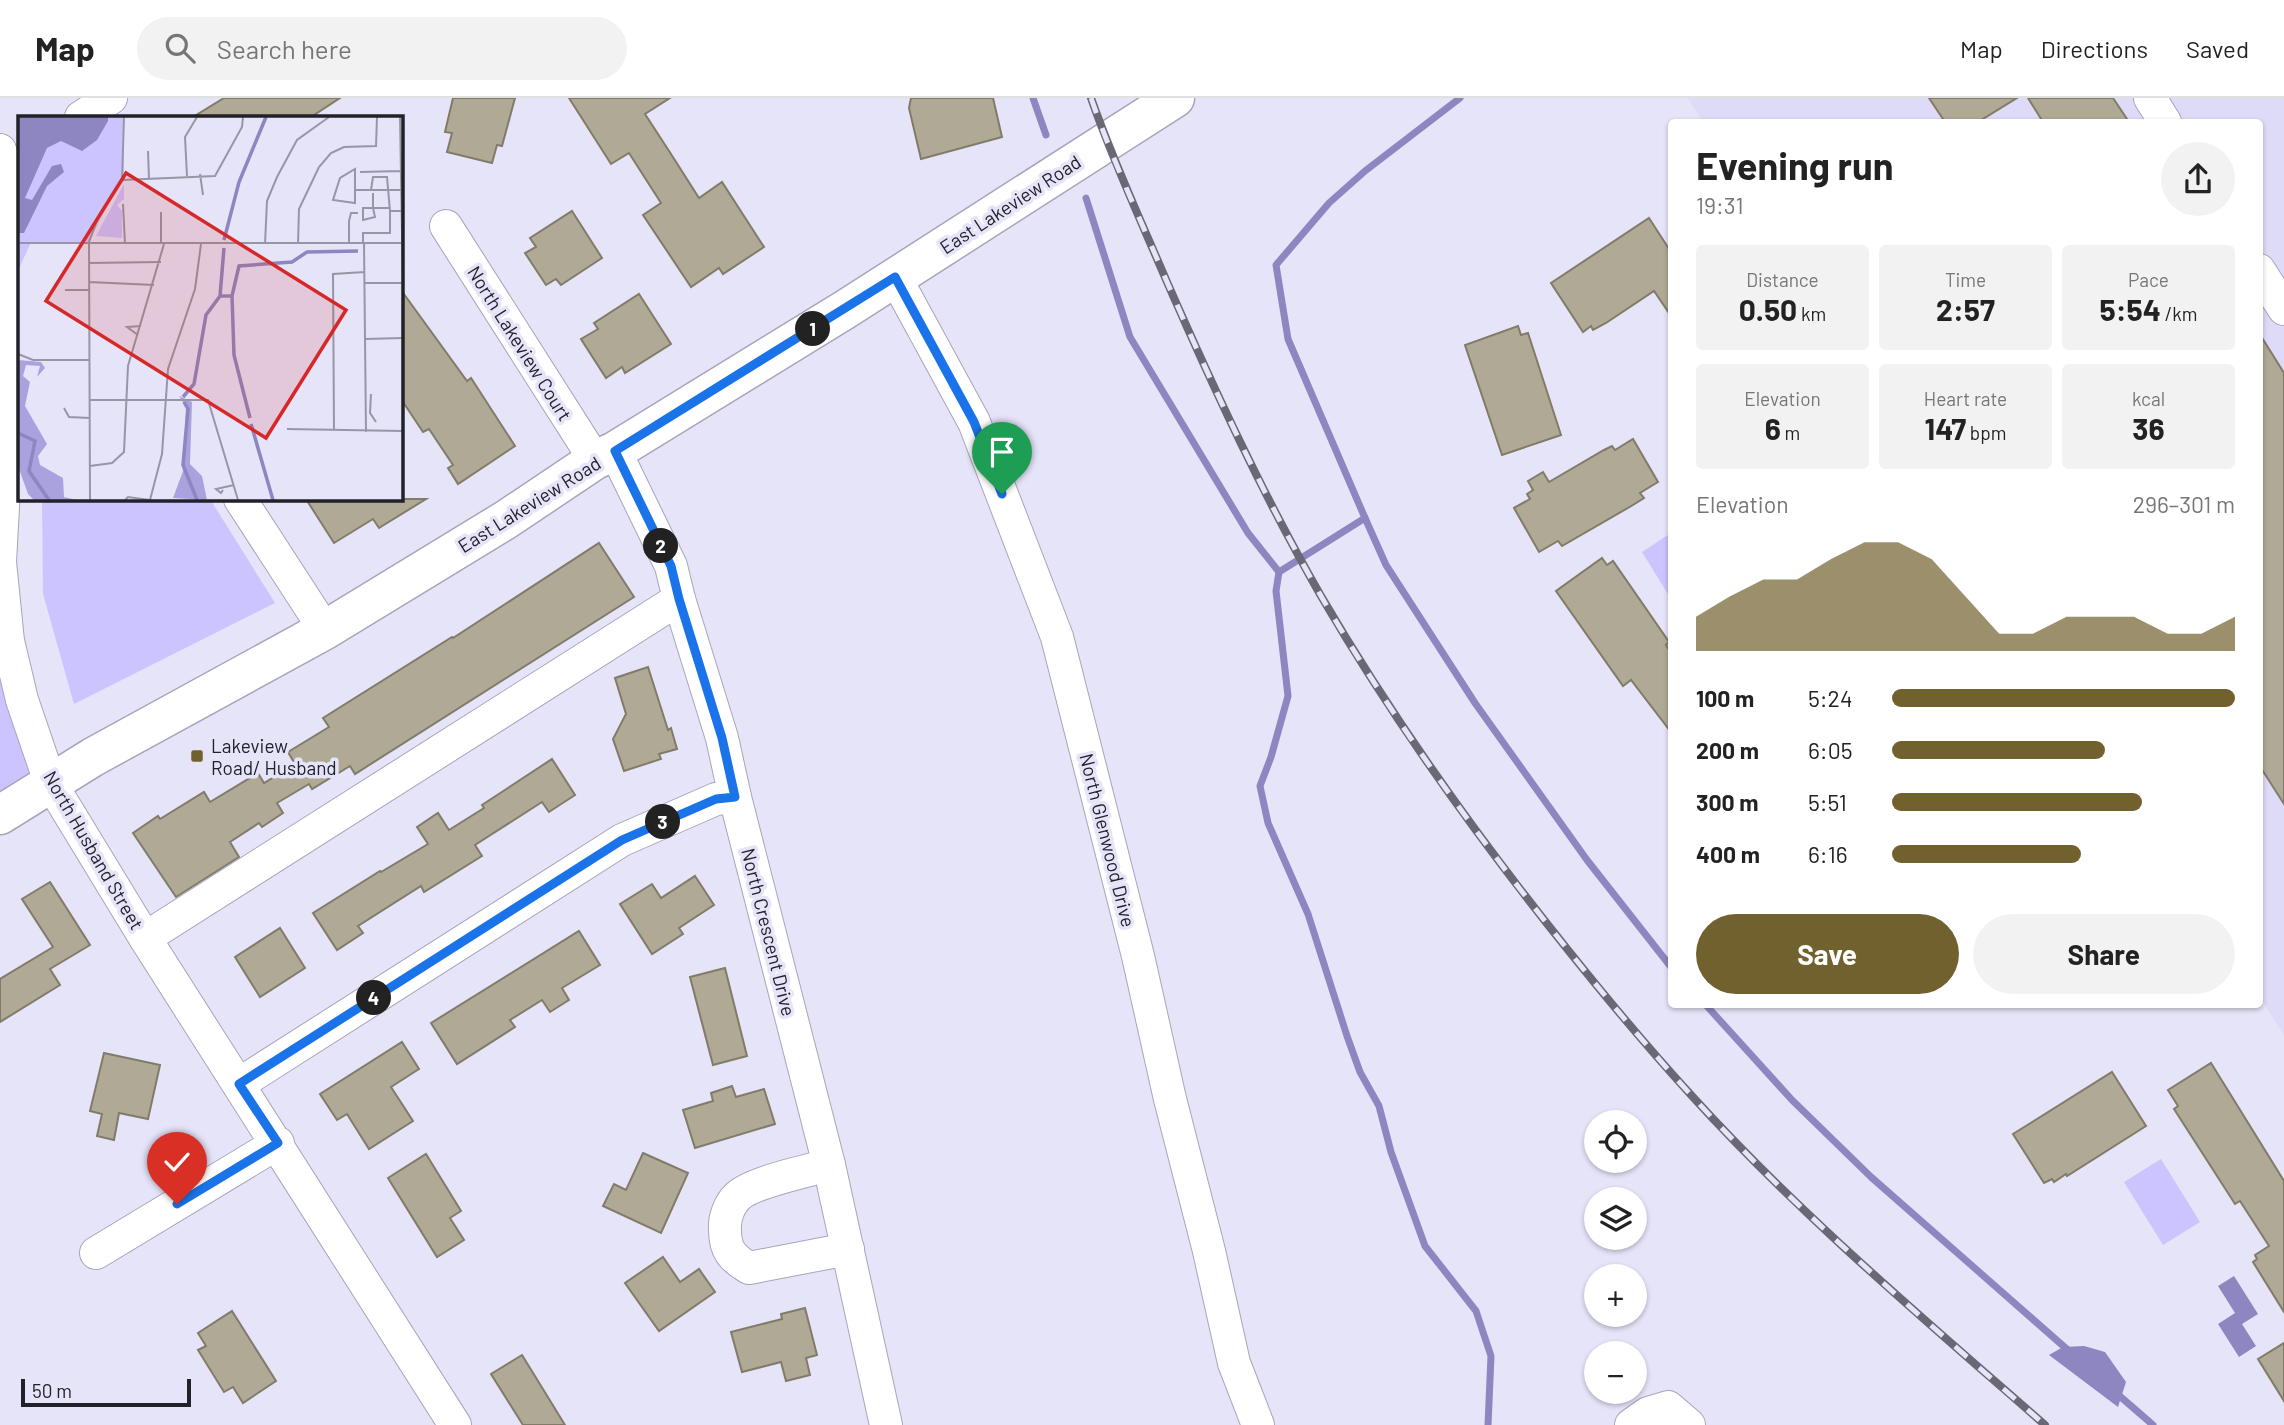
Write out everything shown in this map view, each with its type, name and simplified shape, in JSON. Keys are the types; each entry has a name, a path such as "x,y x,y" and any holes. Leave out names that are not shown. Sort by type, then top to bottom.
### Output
{"main road":[{"name":"East Lakeview Road","path":"0,815 50,782 325,630 507,519 895,277 1175,98"}],"street":[{"path":"83,116 111,98"},
{"path":"2150,98 2163,119"},
{"name":"North Husband Street","path":"8,158 16,270 0,562 8,641 22,699 50,782 145,938 278,1143 455,1425"},
{"name":"North Lakeview Court","path":"446,226 605,456"},
{"path":"2263,276 2284,309"},
{"name":"North Glenwood Drive","path":"895,277 974,422 1057,637 1138,956 1234,1363 1258,1425"},
{"name":"North Crescent Drive","path":"605,456 671,566 722,738 829,1165 886,1425"},
{"path":"241,500 325,630"},
{"path":"145,938 679,599"},
{"path":"239,1084 622,840 716,799 735,797"},
{"path":"96,1253 278,1143"},
{"path":"829,1165 752,1187 738,1195 724,1221 725,1242 735,1260 749,1268 848,1250"},
{"path":"1631,1425 1648,1413 1678,1416"}],"shaded area":[{"path":"1688,98 2284,98 2284,1035 2263,1002 2263,119 1701,119"},
{"path":"42,500 211,500 275,603 74,704 43,594"},
{"path":"1668,535 1668,594 1642,552"},
{"path":"0,575 47,781 0,811"},
{"path":"2161,1159 2200,1222 2163,1245 2124,1182"},
{"path":"2234,1276 2258,1314 2242,1324 2256,1346 2239,1357 2218,1324 2235,1313 2218,1286"},
{"path":"2084,1346 2105,1352 2126,1382 2118,1407 2049,1355 2063,1347"}],"building":[{"path":"224,98 340,98 313,116 195,116"},
{"path":"453,98 515,98 502,146 497,145 492,163 447,152 452,133 445,132"},
{"path":"569,98 670,98 645,114 699,198 722,182 764,247 723,274 719,268 691,287 643,215 661,203 629,153 611,164"},
{"path":"911,98 993,98 1002,137 921,159 909,108"},
{"path":"1929,98 2017,98 1983,119 1943,119"},
{"path":"2028,98 2113,98 2127,119 2041,119"},
{"path":"572,211 602,258 561,285 556,279 546,285 525,253 536,247 530,238"},
{"path":"1649,218 1668,247 1668,312 1654,291 1606,323 1593,330 1591,326 1583,332 1551,283"},
{"path":"402,291 467,381 471,378 515,446 458,484 448,468 453,465 429,429 423,432 402,400"},
{"path":"639,294 671,344 625,373 622,367 606,378 581,339 598,329 594,323"},
{"path":"1518,326 1521,335 1528,333 1561,435 1502,455 1465,345"},
{"path":"2263,339 2284,373 2284,804 2263,771"},
{"path":"1633,439 1658,482 1640,493 1644,498 1633,505 1562,546 1558,541 1539,552 1514,508 1530,499 1527,494 1533,490 1528,481 1543,472 1549,482 1604,450 1612,446 1615,450"},
{"path":"426,499 379,528 373,519 334,543 307,500"},
{"path":"599,543 634,597 355,774 350,766 312,789 309,784 277,803 283,813 262,827 259,823 230,842 239,857 176,897 133,833 158,816 160,819 204,792 210,802 258,773 264,783 295,764 288,752 329,727 323,718"},
{"path":"1602,558 1607,565 1613,561 1668,641 1668,728 1631,680 1623,686 1556,591"},
{"path":"648,667 668,730 671,728 677,749 659,754 661,759 624,771 613,739 626,714 615,678"},
{"path":"552,759 575,795 549,812 542,802 475,845 482,856 424,892 421,886 358,926 363,933 337,950 313,913 428,844 417,827 438,813 449,830"},
{"path":"695,876 714,905 679,928 683,934 652,954 620,904 652,884 661,898"},
{"path":"50,882 90,945 50,969 60,985 0,1022 0,979 53,947 22,899"},
{"path":"280,928 305,968 260,997 235,957"},
{"path":"579,931 600,965 562,988 569,1000 550,1012 542,1000 510,1020 515,1027 457,1064 431,1023"},
{"path":"725,968 747,1056 713,1065 690,977"},
{"path":"402,1042 419,1069 391,1087 413,1121 369,1149 347,1114 337,1120 320,1094"},
{"path":"104,1053 160,1065 148,1119 119,1113 114,1140 97,1136 102,1114 90,1111"},
{"path":"2211,1063 2284,1181 2284,1312 2253,1262 2257,1259 2255,1255 2269,1246 2240,1201 2235,1204 2174,1109 2178,1106 2168,1090"},
{"path":"2112,1072 2146,1126 2067,1176 2066,1174 2054,1182 2052,1179 2044,1183 2013,1134"},
{"path":"732,1086 736,1097 764,1089 775,1124 695,1148 683,1110 713,1101 711,1093"},
{"path":"643,1153 688,1173 661,1233 603,1206 614,1184 626,1190"},
{"path":"426,1154 461,1211 450,1218 464,1240 437,1257 388,1178"},
{"path":"663,1257 680,1282 699,1269 715,1292 659,1331 625,1283"},
{"path":"805,1308 817,1355 806,1358 810,1375 786,1381 781,1362 742,1372 731,1332 782,1319 781,1314"},
{"path":"232,1311 276,1381 243,1403 233,1387 224,1392 198,1350 206,1346 198,1333"},
{"path":"2284,1343 2284,1401 2258,1359"},
{"path":"522,1355 565,1425 523,1425 491,1374"}],"waterway":[{"path":"1033,98 1046,135"},
{"path":"1279,572 1365,518 1288,339 1276,265 1329,203 1365,171 1460,98"},
{"path":"1086,198 1130,337 1248,533 1279,572 1276,591 1288,696 1260,786 1268,823 1308,914 1347,1036 1360,1072 1379,1106 1391,1152 1425,1246 1476,1311 1491,1356 1488,1425"},
{"path":"1365,518 1386,565 1475,703 1587,860 1668,963"},
{"path":"1709,1008 1792,1100 1871,1177 2069,1351"},
{"path":"2115,1392 2153,1425"}],"railway":[{"path":"1091,98 1118,168 1185,322 1279,519 1349,643 1470,822 1613,1006 1733,1140 1819,1224 2045,1425"}],"place":[{"name":"Lakeview Road/ Husband","path":"197,756"}],"route":[{"path":"177,1204 278,1143 239,1084 622,840 716,799 735,797 722,738 671,566 615,451 895,277 974,422 1002,494"}]}
